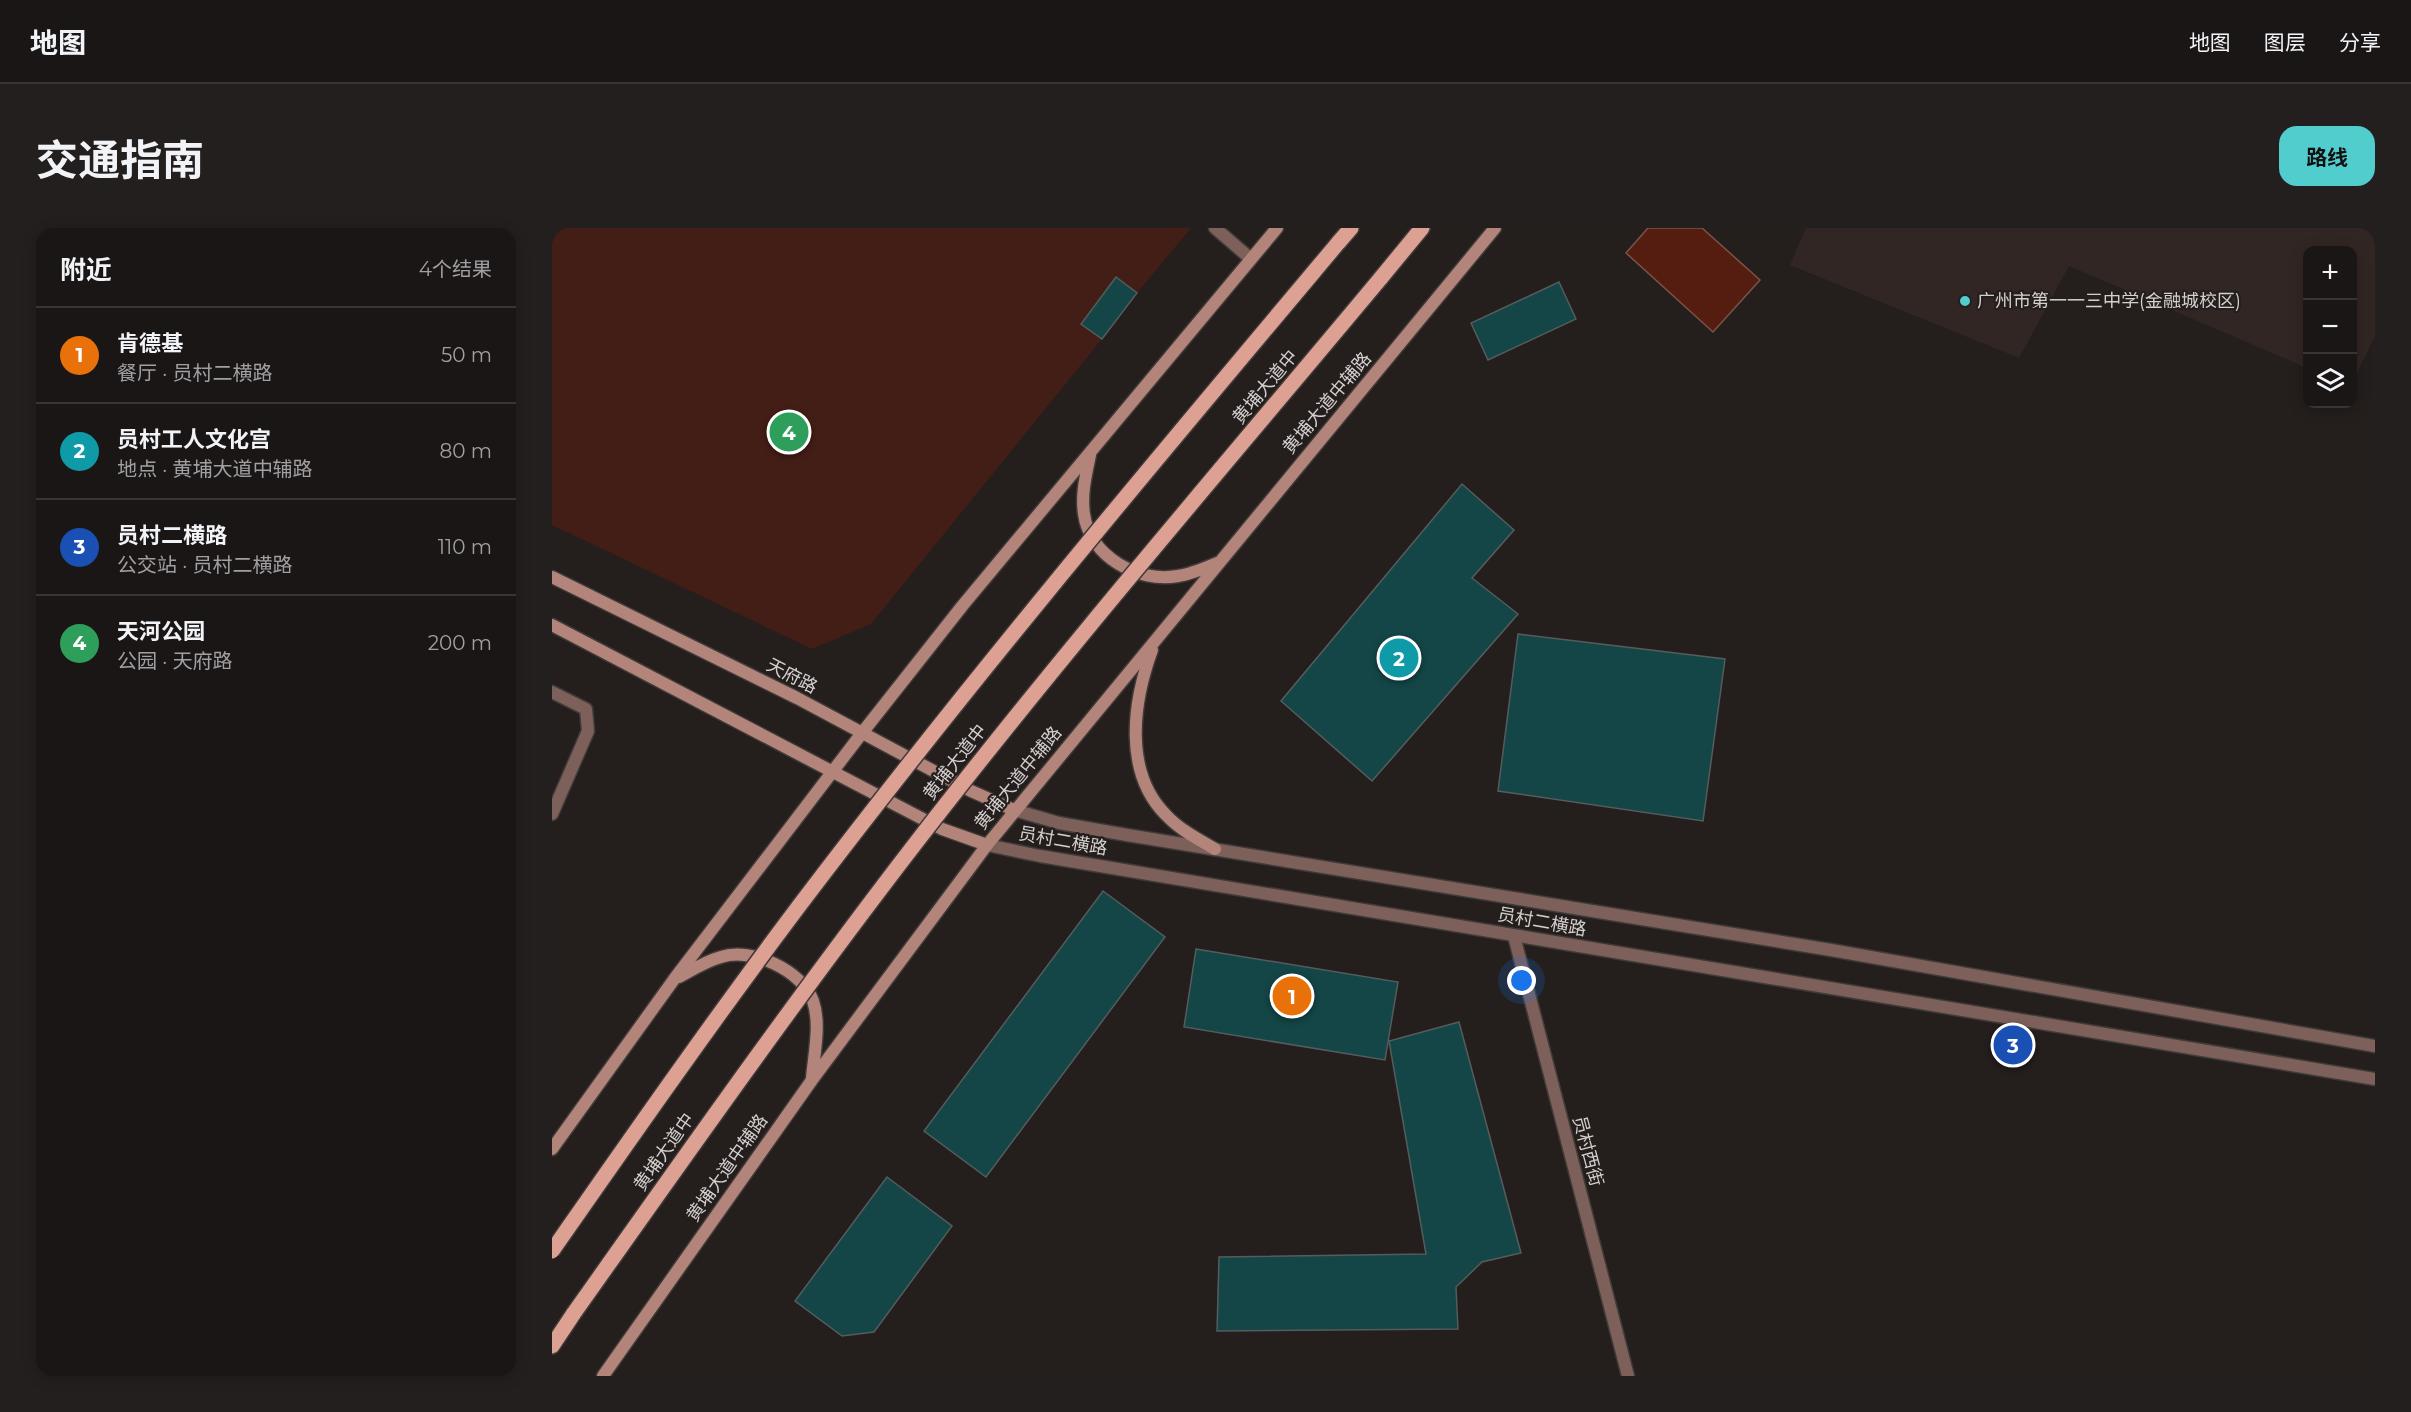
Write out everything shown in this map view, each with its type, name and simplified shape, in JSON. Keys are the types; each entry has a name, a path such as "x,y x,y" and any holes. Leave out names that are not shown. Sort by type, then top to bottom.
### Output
{"main road":[{"path":"552,1149 675,978 862,732 963,605 1277,228"},
{"name":"黄埔大道中","path":"552,1251 680,1067 859,828 1081,549 1351,228"},
{"name":"黄埔大道中","path":"552,1346 741,1078 916,842 1020,712 1422,228"},
{"name":"黄埔大道中辅路","path":"603,1376 812,1080 1014,810 1495,228"},
{"path":"1090,454 1083,493 1084,516 1096,544 1108,555 1125,568 1148,577 1178,576 1218,563"},
{"name":"天府路","path":"552,577 862,732 971,791 1014,810"},
{"path":"552,625 942,829 987,845"},
{"path":"1155,640 1146,666 1136,710 1137,751 1141,771 1146,788 1166,816 1182,829 1215,849"},
{"path":"675,978 721,956 745,953 794,975 812,999 817,1021 812,1080"}],"street":[{"path":"1215,228 1251,259"},
{"path":"552,692 586,709 588,731 552,814"},
{"name":"员村二横路","path":"1014,810 1059,823 1831,950 2375,1046"},
{"name":"员村二横路","path":"987,845 1051,858 2375,1079"},
{"name":"员村西街","path":"1514,936 1628,1376"}],"shaded area":[{"path":"552,228 1191,228 1137,293 1116,277 1081,324 1102,339 871,624 812,649 552,525"},
{"path":"1648,228 1702,228 1760,280 1713,332 1626,253"},
{"name":"广州市第一一三中学(金融城校区)","path":"1806,228 2375,228 2375,336 2357,373 2357,246 2303,246 2303,366 2069,266 2019,358 1790,265"}],"building":[{"path":"1116,277 1137,293 1102,339 1081,324"},
{"path":"1559,282 1576,319 1488,360 1471,323"},
{"path":"1462,484 1514,530 1472,578 1518,614 1372,781 1281,701"},
{"path":"1518,634 1725,659 1703,821 1498,791"},
{"path":"1103,891 1165,937 986,1177 924,1131"},
{"path":"1196,949 1398,982 1385,1060 1184,1027"},
{"path":"1459,1022 1521,1253 1482,1262 1456,1287 1458,1329 1217,1331 1219,1257 1426,1254 1389,1041"},
{"path":"887,1177 952,1226 874,1332 842,1336 795,1301"}],"place":[{"name":"广州市第一一三中学(金融城校区)","path":"1965,301"},
{"name":"天河公园","path":"789,432"},
{"name":"员村工人文化宫","path":"1399,658"},
{"name":"肯德基","path":"1292,996"},
{"name":"员村二横路","path":"2013,1045"}]}
